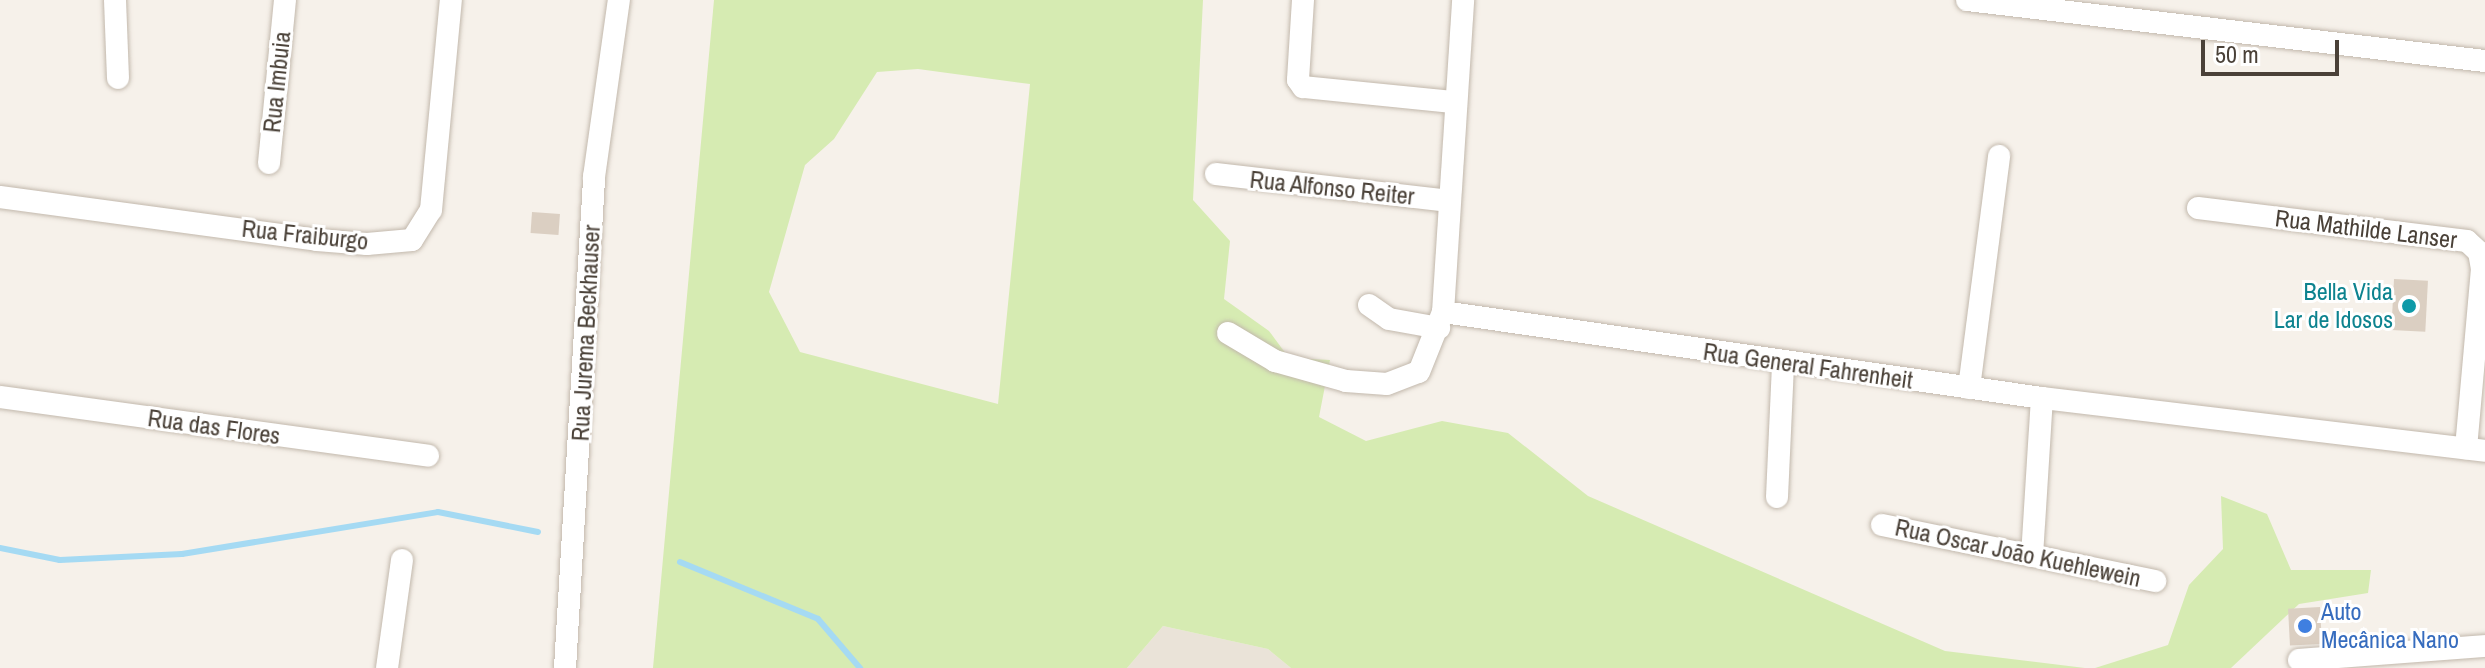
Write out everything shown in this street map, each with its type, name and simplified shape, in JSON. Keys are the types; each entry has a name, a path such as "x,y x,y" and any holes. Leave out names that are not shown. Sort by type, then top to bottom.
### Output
{"street":[{"path":"115,0 118,78"},
{"name":"Rua Imbuia","path":"269,163 285,0"},
{"name":"Rua Fraiburgo","path":"0,197 317,240 367,244 412,240 431,210 451,0"},
{"name":"Rua Jurema Beckhauser","path":"565,668 594,177 619,0"},
{"path":"1303,0 1298,80 1303,87 1454,102"},
{"path":"1228,333 1275,361 1310,373 1387,384 1419,372 1441,320 1463,0"},
{"path":"1967,0 2485,61"},
{"path":"1969,388 1999,156"},
{"name":"Rua Alfonso Reiter","path":"1216,174 1449,201"},
{"name":"Rua Mathilde Lanser","path":"2198,208 2467,241 2479,252 2482,269 2476,449"},
{"name":"Rua General Fahrenheit","path":"1369,305 1389,319 1441,320 2042,398 2476,449"},
{"path":"1777,497 1783,363"},
{"name":"Rua das Flores","path":"0,397 428,456"},
{"path":"2032,556 2042,398"},
{"name":"Rua Oscar João Kuehlewein","path":"1882,525 2155,581"},
{"path":"387,668 402,560"},
{"path":"2299,660 2485,646"}],"shaded area":[{"path":"1163,626 1268,649 1291,668 1127,668"}],"green space":[{"path":"714,0 1203,0 1193,200 1230,241 1224,299 1269,331 1289,358 1330,360 1319,417 1366,441 1442,421 1508,433 1588,496 1945,651 2085,668 1291,668 1268,649 1163,626 1127,668 653,668","holes":["918,69 1030,84 998,404 800,352 769,292 805,165 834,139 877,72"]},
{"path":"2221,496 2267,514 2291,570 2371,570 2368,593 2299,604 2231,668 2095,668 2168,645 2189,585 2223,549"}],"building":[{"path":"532,212 560,214 558,235 531,233"},
{"name":"Bella Vida Lar de Idosos","path":"2394,279 2428,281 2425,332 2391,330"},
{"name":"Auto Mecânica Nano","path":"2320,607 2322,644 2290,646 2288,609"}],"waterway":[{"path":"0,548 60,560 182,554 438,512 538,532"},
{"path":"680,562 818,619 860,668"}],"place":[{"name":"Bella Vida Lar de Idosos","path":"2409,306"},
{"name":"Auto Mecânica Nano","path":"2305,626"}]}
